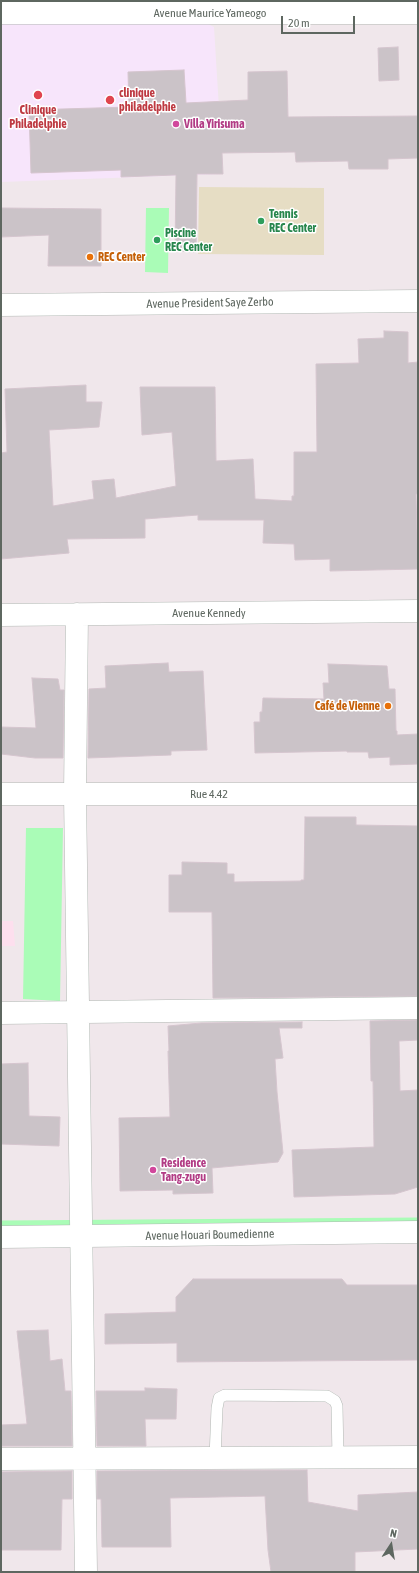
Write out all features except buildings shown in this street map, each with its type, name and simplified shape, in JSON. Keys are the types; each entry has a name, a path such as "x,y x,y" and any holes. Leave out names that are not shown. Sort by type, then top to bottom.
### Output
{"street":[{"name":"Avenue Maurice Yameogo","path":"1,13 418,14"},
{"name":"Avenue President Saye Zerbo","path":"1,305 418,301"},
{"name":"Avenue Kennedy","path":"1,615 418,611"},
{"path":"77,614 75,794 86,1572"},
{"name":"Rue 4.42","path":"1,794 418,794"},
{"path":"1,1013 418,1008"},
{"name":"Avenue Houari Boumedienne","path":"1,1237 418,1232"},
{"path":"1,1459 418,1457"}],"lane":[{"path":"215,1458 217,1408 219,1398 225,1395 327,1396 335,1401 337,1406 338,1458"}],"shaded area":[{"name":"clinique philadelphie","path":"1,22 206,23 214,27 223,174 1,182"},
{"name":"Tennis REC Center","path":"199,187 324,188 324,255 198,254"},
{"name":"Piscine REC Center","path":"146,208 169,208 168,273 145,272"},
{"path":"26,828 63,828 60,1001 23,999"},
{"path":"1,921 13,921 15,946 1,946"}],"waterway":[{"path":"1,1224 418,1221"}],"place":[{"name":"Clinique Philadelphie","path":"38,95"},
{"name":"clinique philadelphie","path":"110,100"},
{"name":"Villa Yirisuma","path":"176,124"},
{"name":"Tennis REC Center","path":"261,221"},
{"name":"Piscine REC Center","path":"157,240"},
{"name":"REC Center","path":"90,257"},
{"name":"Café de Vienne","path":"388,706"},
{"name":"Residence Tang-zugu","path":"153,1170"}]}
